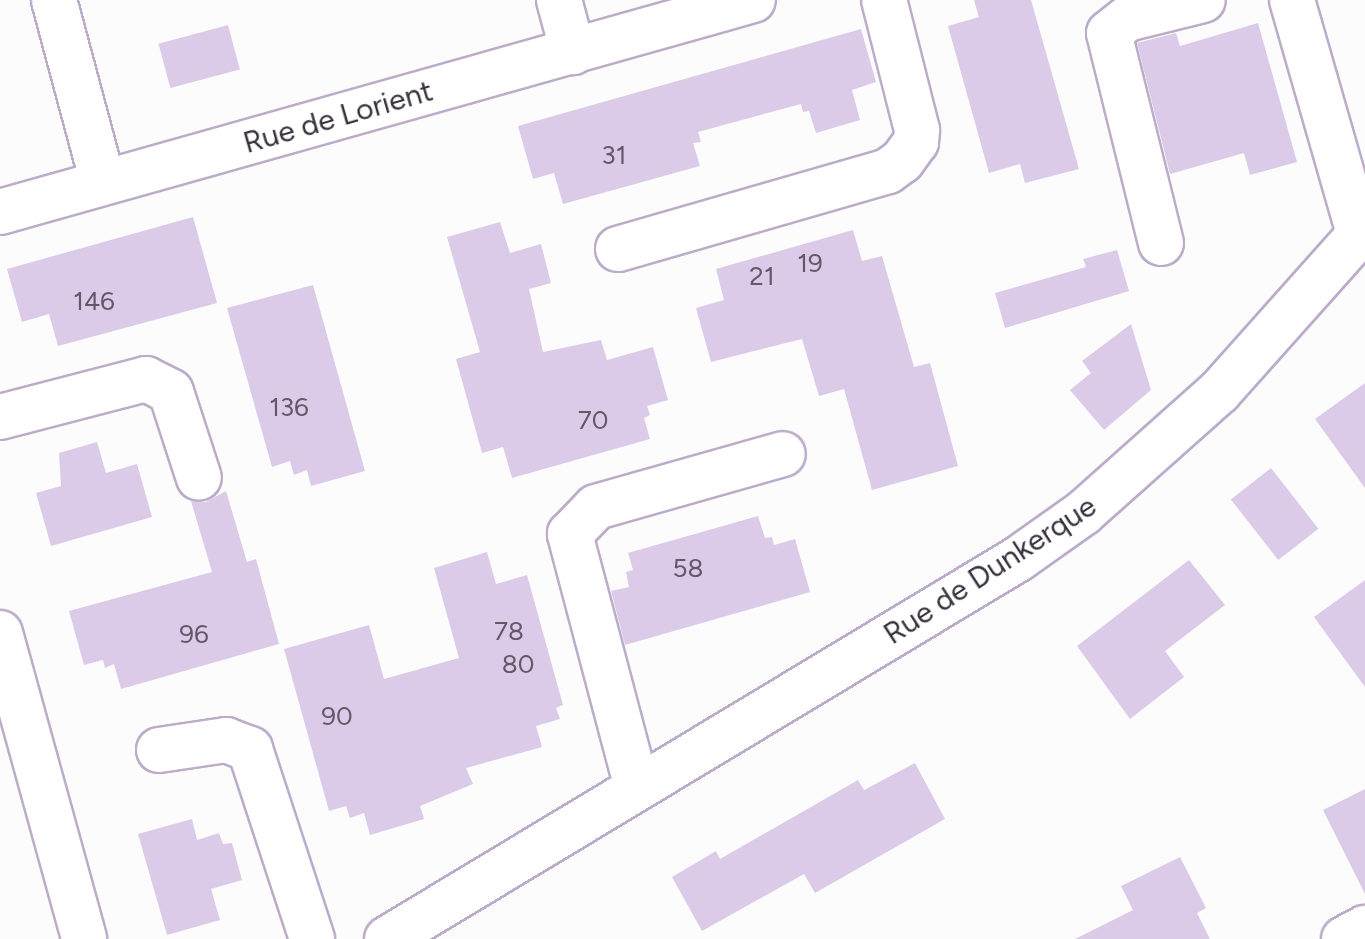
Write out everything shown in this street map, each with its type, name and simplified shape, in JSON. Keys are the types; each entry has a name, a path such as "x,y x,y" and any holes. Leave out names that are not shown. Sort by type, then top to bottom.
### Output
{"street":[{"path":"54,0 103,183"},
{"path":"559,0 573,52"},
{"name":"Rue de Lorient","path":"0,212 753,0"},
{"path":"618,249 888,171 902,161 916,142 917,130 884,0"},
{"path":"1161,243 1109,33 1127,19 1203,0"},
{"path":"1292,0 1362,231"},
{"name":"Rue de Dunkerque","path":"387,939 1018,559 1083,513 1219,392 1362,231"},
{"path":"0,417 146,379 159,384 176,403 199,478"},
{"path":"637,788 570,534 596,507 783,454"},
{"path":"0,633 84,939"},
{"path":"159,750 226,740 250,749 312,939"},
{"path":"1344,939 1365,928"}],"building":[{"path":"974,0 1031,0 1079,169 1025,183 1020,164 989,173 948,26 979,17"},
{"path":"1258,23 1297,162 1250,175 1244,153 1170,174 1137,43 1176,33 1180,46"},
{"path":"228,25 240,69 170,88 158,44"},
{"path":"861,29 876,82 852,90 860,120 816,133 809,111 803,112 801,104 698,132 701,142 693,143 700,166 563,204 554,173 533,179 518,126"},
{"path":"193,217 217,303 58,346 49,314 22,322 7,269"},
{"path":"500,222 510,253 541,244 551,283 529,289 543,352 601,340 607,360 653,347 668,400 647,406 650,415 644,418 650,439 512,478 503,447 482,453 456,359 480,352 447,237"},
{"path":"853,230 862,261 882,256 914,367 930,363 958,466 872,490 844,389 819,396 802,339 711,362 696,308 724,300 716,269"},
{"path":"1117,250 1129,291 1005,328 995,293 1086,267 1083,259"},
{"path":"313,285 365,471 311,486 307,470 294,475 290,461 272,467 227,308"},
{"path":"1131,324 1151,390 1104,430 1070,390 1091,373 1082,361"},
{"path":"1365,383 1365,488 1315,419"},
{"path":"97,442 106,473 137,464 152,517 51,546 36,493 61,486 59,453"},
{"path":"1271,468 1318,529 1278,560 1231,499"},
{"path":"226,491 247,562 256,559 279,644 121,689 114,664 105,668 103,660 84,665 69,611 212,572 191,501 206,502"},
{"path":"758,516 765,538 772,537 774,545 795,539 810,592 625,645 611,591 629,587 626,572 633,570 628,553"},
{"path":"487,552 496,584 527,575 563,705 556,708 560,719 536,726 542,747 466,768 473,784 420,806 424,819 370,835 364,813 350,818 346,806 329,811 284,649 369,625 384,679 459,658 434,568"},
{"path":"1189,560 1225,605 1165,651 1184,677 1130,719 1077,646"},
{"path":"1365,580 1365,687 1314,617"},
{"path":"915,763 945,819 815,893 804,874 702,931 672,877 716,851 720,859 858,780 864,790"},
{"path":"1365,789 1365,894 1323,810"},
{"path":"192,819 197,840 219,833 223,844 232,843 242,880 211,889 220,920 167,935 138,834"},
{"path":"1180,857 1206,908 1197,913 1210,939 1075,939 1133,910 1121,886"}]}
